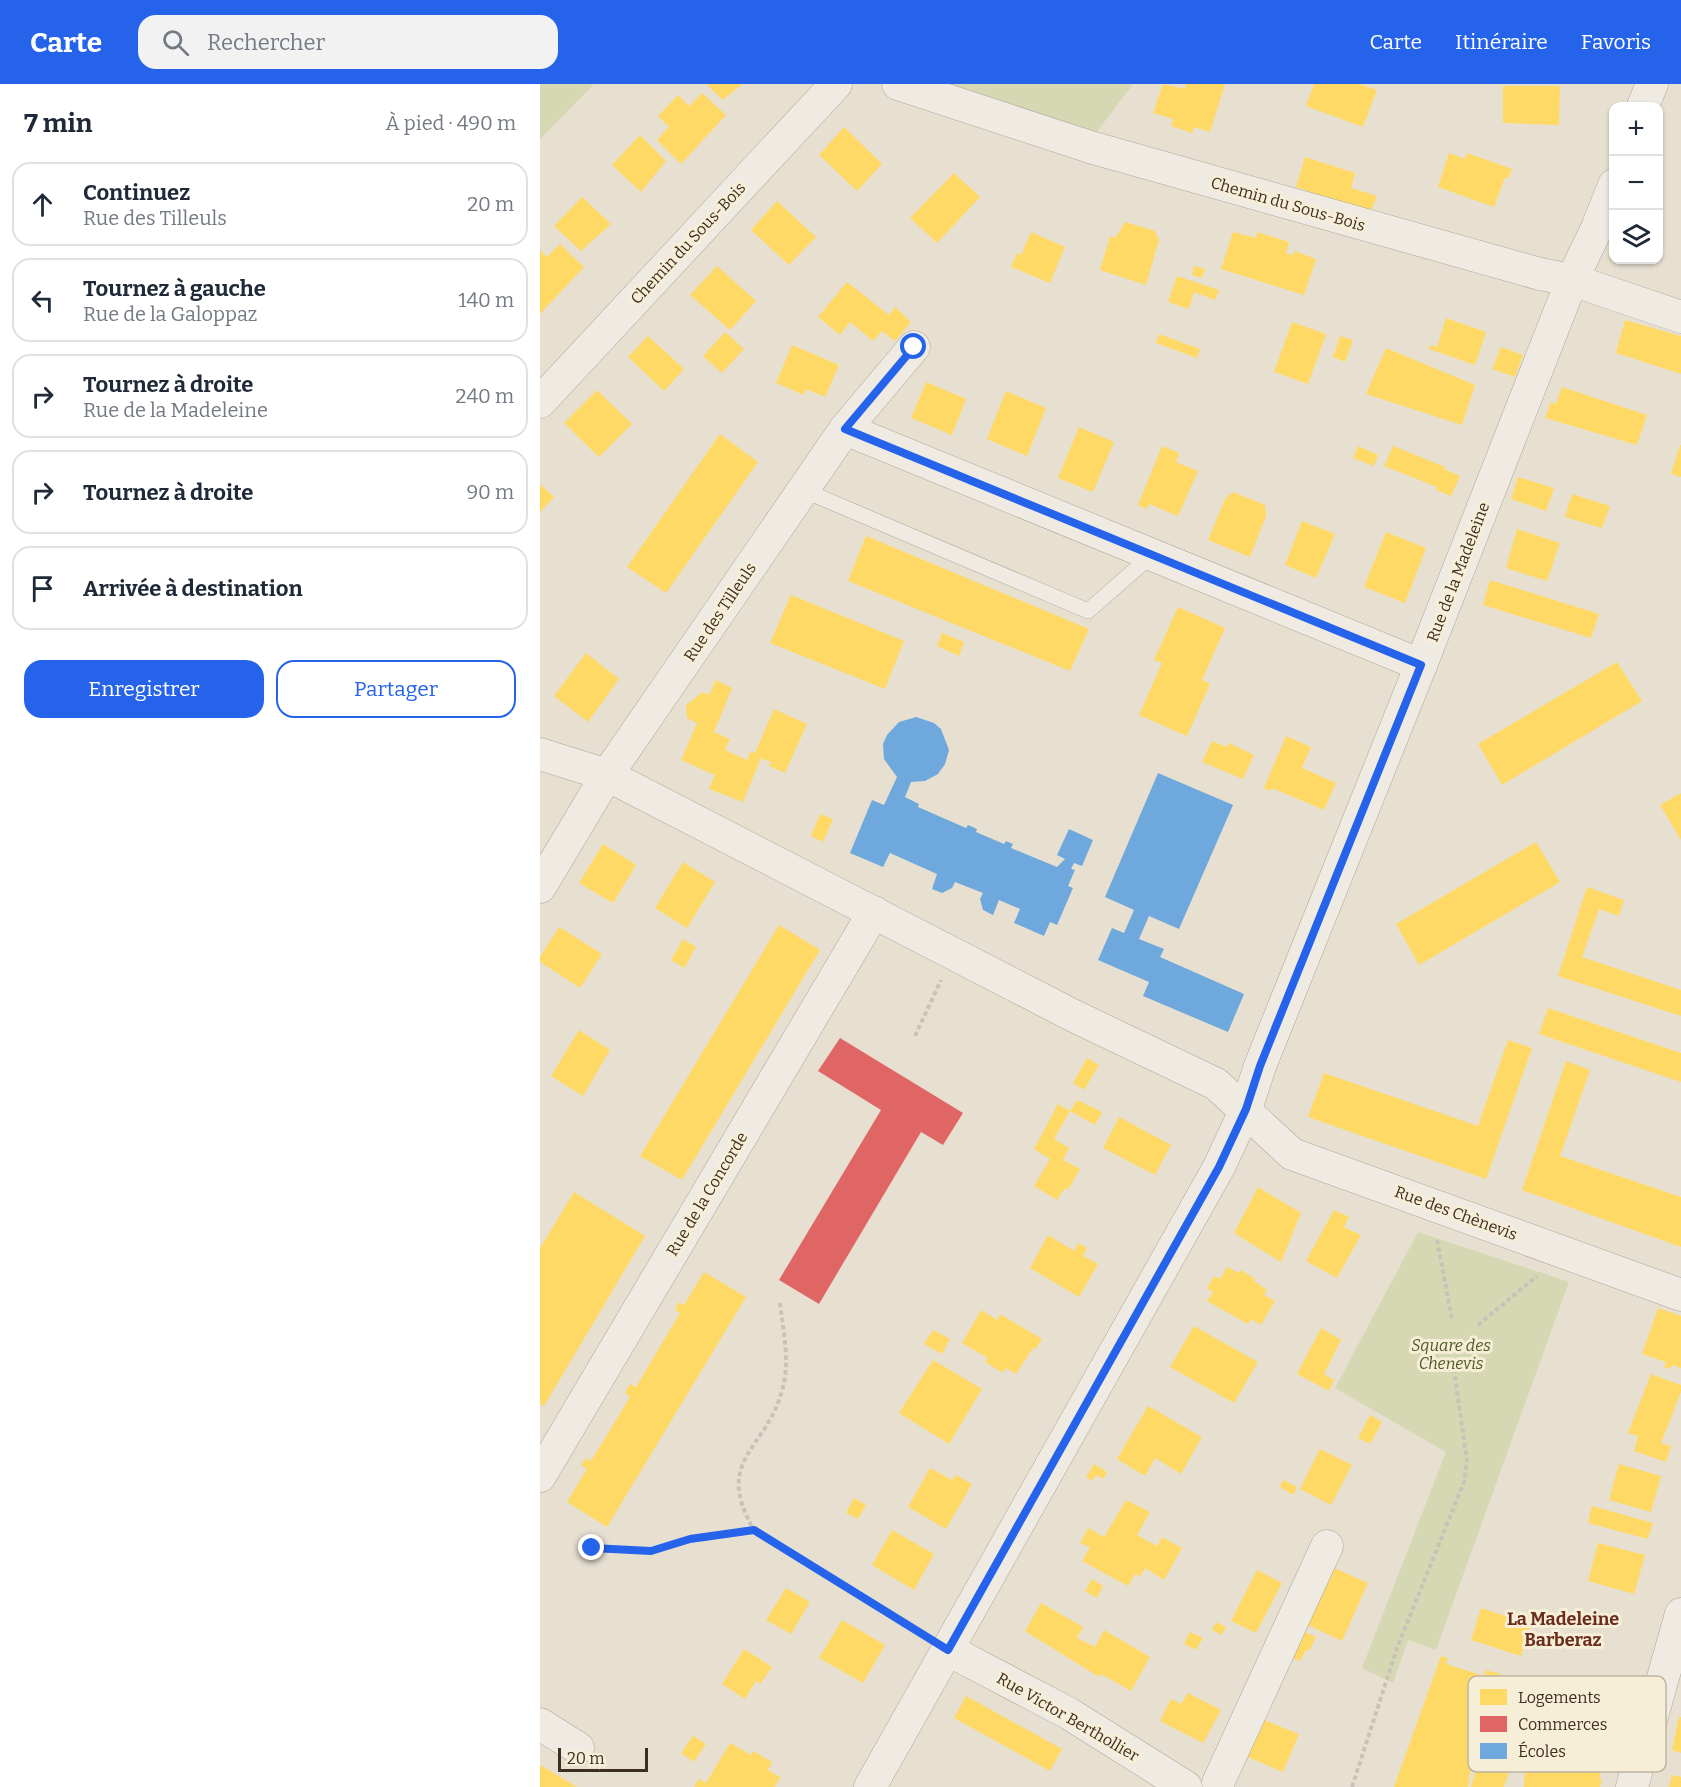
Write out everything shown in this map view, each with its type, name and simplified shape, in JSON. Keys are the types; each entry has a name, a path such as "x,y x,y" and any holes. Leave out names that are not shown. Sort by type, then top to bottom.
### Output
{"street":[{"name":"Chemin du Sous-Bois","path":"540,402 836,84"},
{"name":"Chemin du Sous-Bois","path":"898,84 1101,150 1540,274 1572,280 1681,317"},
{"path":"1645,102 1652,84"},
{"name":"Rue de la Madeleine","path":"870,1787 1219,1167 1246,1109 1260,1066 1572,280 1609,198"},
{"name":"Rue des Tilleuls","path":"540,887 607,775 845,429 914,347"},
{"path":"845,429 1421,665"},
{"path":"540,754 607,775 1072,1015 1216,1084 1246,1109"},
{"name":"Rue de la Concorde","path":"540,1476 874,912"},
{"name":"Rue des Chènevis","path":"1246,1109 1292,1154 1681,1295"},
{"path":"1220,1786 1328,1546"},
{"path":"1663,1676 1681,1614"},
{"name":"Rue Victor Berthollier","path":"948,1650 1068,1713 1186,1787"},
{"path":"540,1724 578,1748"},
{"path":"1632,1787 1636,1772"}],"lane":[{"path":"803,490 1088,610 1153,554"}],"path":[{"path":"915,1036 954,954"},
{"path":"1445,1208 1436,1236 1452,1319"},
{"path":"1478,1325 1540,1273 1552,1249"},
{"path":"780,1303 786,1364 783,1388 773,1412 741,1468 737,1486 741,1507 754,1530 948,1650"},
{"path":"1352,1787 1397,1648 1464,1482 1467,1461 1454,1370"},
{"path":"592,1548 651,1551 690,1539 754,1530"}],"green space":[{"path":"540,84 594,84 540,139"},
{"path":"939,84 1133,84 1096,133"},
{"name":"Square des Chenevis","path":"1418,1232 1569,1282 1436,1650 1408,1640 1393,1683 1362,1668 1446,1452 1335,1388"}],"building: Logements":[{"path":"706,84 742,84 723,100"},
{"path":"1163,84 1185,89 1186,84 1225,84 1210,132 1194,127 1192,133 1171,126 1173,119 1153,113"},
{"path":"1314,84 1360,84 1377,90 1363,127 1306,106"},
{"path":"1503,86 1560,86 1559,125 1503,123"},
{"path":"702,93 726,115 681,164 657,140 669,127 658,116 678,95 689,106"},
{"path":"844,127 882,164 857,191 819,155"},
{"path":"640,135 666,161 641,192 612,165"},
{"path":"1449,153 1465,159 1467,153 1512,169 1508,179 1505,177 1494,207 1438,187"},
{"path":"1305,157 1355,173 1351,188 1377,196 1369,216 1327,202 1328,198 1296,187"},
{"path":"954,173 980,197 937,243 910,218"},
{"path":"582,197 611,224 581,251 554,226"},
{"path":"777,201 816,237 789,265 751,230"},
{"path":"1125,222 1155,231 1159,240 1146,285 1100,270 1110,236 1115,238"},
{"path":"1031,232 1065,247 1050,283 1011,267 1017,253 1021,255"},
{"path":"1233,232 1256,238 1257,232 1289,242 1286,253 1293,255 1295,251 1316,259 1304,295 1221,269"},
{"path":"560,244 584,267 540,314 540,250 547,257"},
{"path":"717,266 756,301 730,330 690,295"},
{"path":"1194,266 1205,269 1202,278 1192,275"},
{"path":"1177,276 1219,290 1215,300 1194,292 1189,309 1168,302"},
{"path":"847,282 889,315 895,307 911,322 895,341 882,331 873,341 850,322 840,335 818,317"},
{"path":"1446,318 1486,332 1475,365 1429,349 1430,345 1437,347"},
{"path":"1625,320 1681,336 1681,374 1616,353"},
{"path":"1292,322 1326,334 1308,384 1274,372"},
{"path":"725,332 744,349 722,373 703,356"},
{"path":"1159,334 1200,349 1197,358 1156,343"},
{"path":"648,336 684,369 664,391 628,357"},
{"path":"1340,336 1353,340 1345,362 1333,357"},
{"path":"792,345 839,365 825,397 806,389 804,395 776,383"},
{"path":"1501,347 1523,355 1515,377 1492,369"},
{"path":"1386,348 1475,385 1462,425 1366,394"},
{"path":"926,382 966,399 952,435 911,418"},
{"path":"1562,387 1647,415 1637,445 1545,418 1551,402 1556,404"},
{"path":"597,390 632,424 599,457 564,423"},
{"path":"1006,391 1046,408 1027,456 987,439"},
{"path":"1079,427 1114,442 1093,492 1058,478"},
{"path":"720,434 758,462 666,593 627,567"},
{"path":"1681,445 1681,477 1671,474"},
{"path":"1162,446 1179,453 1176,462 1198,471 1178,516 1149,504 1147,509 1138,505"},
{"path":"1358,446 1378,455 1374,466 1353,458"},
{"path":"1393,446 1445,467 1444,469 1460,476 1451,496 1436,490 1437,487 1384,466"},
{"path":"1518,477 1554,488 1546,511 1511,499"},
{"path":"540,484 554,497 540,512"},
{"path":"1233,492 1265,505 1266,516 1250,557 1208,540 1225,499"},
{"path":"1572,494 1610,506 1602,528 1565,517"},
{"path":"1302,521 1335,534 1316,578 1285,565"},
{"path":"1517,529 1560,543 1547,581 1506,568"},
{"path":"1386,532 1426,548 1405,603 1364,587"},
{"path":"866,536 1089,629 1070,671 848,581"},
{"path":"1490,580 1599,614 1591,638 1483,605"},
{"path":"791,595 904,641 885,689 770,643"},
{"path":"1178,607 1225,628 1202,680 1210,684 1187,736 1139,715 1162,663 1154,660"},
{"path":"942,633 964,642 959,656 937,646"},
{"path":"586,653 619,679 588,722 554,696"},
{"path":"1617,662 1642,701 1502,785 1478,744"},
{"path":"716,680 732,688 714,732 730,739 725,750 747,760 751,751 755,753 774,709 807,724 785,773 769,766 771,762 761,758 743,802 709,789 715,775 681,760 697,723 687,718 686,705 703,692 709,695"},
{"path":"1286,736 1311,747 1302,768 1336,783 1324,810 1272,788 1270,791 1264,788"},
{"path":"1212,741 1227,747 1229,743 1254,755 1243,779 1202,762"},
{"path":"1681,793 1681,840 1660,805"},
{"path":"820,814 833,819 823,842 811,836"},
{"path":"1536,842 1560,882 1419,965 1396,924"},
{"path":"603,844 636,865 613,903 579,883"},
{"path":"683,862 715,882 687,928 655,908"},
{"path":"1587,887 1624,900 1619,916 1599,909 1582,957 1681,990 1681,1016 1558,976"},
{"path":"779,925 820,950 682,1180 640,1156"},
{"path":"559,927 602,954 580,988 540,962 540,957"},
{"path":"683,939 696,947 684,968 671,960"},
{"path":"1548,1008 1681,1053 1681,1082 1539,1034"},
{"path":"579,1030 610,1050 583,1096 551,1076"},
{"path":"1508,1040 1532,1048 1486,1179 1308,1117 1324,1073 1478,1126"},
{"path":"1087,1058 1099,1065 1084,1090 1073,1083"},
{"path":"1566,1061 1590,1070 1560,1156 1681,1197 1681,1247 1522,1190"},
{"path":"1077,1100 1102,1112 1095,1125 1070,1111"},
{"path":"1058,1104 1070,1111 1054,1139 1069,1148 1063,1160 1080,1169 1068,1190 1065,1188 1057,1200 1034,1186 1050,1159 1034,1149"},
{"path":"1119,1117 1171,1145 1155,1175 1103,1148"},
{"path":"1258,1187 1301,1213 1281,1262 1234,1233"},
{"path":"574,1192 645,1236 544,1406 540,1404 540,1248"},
{"path":"1334,1210 1349,1217 1344,1227 1361,1235 1337,1278 1306,1261"},
{"path":"1048,1235 1074,1251 1078,1243 1087,1248 1083,1256 1098,1264 1079,1297 1030,1268"},
{"path":"1227,1267 1239,1273 1241,1270 1255,1279 1254,1281 1267,1290 1264,1295 1275,1301 1261,1325 1251,1319 1248,1324 1207,1301 1213,1292 1207,1288 1214,1276 1220,1279"},
{"path":"704,1272 746,1297 607,1527 567,1502 587,1469 581,1465 586,1458 591,1461 630,1397 625,1393 630,1384 636,1387 680,1313 675,1310 679,1302 684,1305"},
{"path":"1658,1308 1681,1316 1681,1368 1672,1365 1670,1369 1664,1367 1666,1362 1642,1354"},
{"path":"981,1310 997,1320 1000,1314 1042,1339 1036,1349 1033,1348 1016,1374 1006,1368 1003,1373 985,1362 988,1358 962,1343"},
{"path":"1194,1326 1258,1362 1234,1403 1170,1367"},
{"path":"1321,1328 1341,1340 1324,1374 1334,1380 1329,1391 1297,1374"},
{"path":"933,1330 950,1339 942,1354 924,1344"},
{"path":"933,1360 982,1389 949,1444 899,1413"},
{"path":"1651,1374 1681,1385 1681,1392 1661,1443 1671,1446 1666,1462 1634,1451 1638,1436 1628,1433"},
{"path":"1148,1406 1202,1437 1181,1474 1155,1458 1145,1476 1117,1459"},
{"path":"1370,1415 1382,1422 1370,1444 1358,1438"},
{"path":"1320,1449 1352,1465 1331,1505 1300,1489"},
{"path":"1094,1464 1107,1472 1103,1479 1096,1475 1092,1481 1086,1477"},
{"path":"1619,1464 1661,1476 1651,1512 1609,1500"},
{"path":"930,1468 952,1480 956,1475 972,1484 946,1529 908,1507"},
{"path":"1283,1480 1297,1487 1293,1495 1280,1487"},
{"path":"854,1498 866,1505 858,1519 846,1513"},
{"path":"1126,1500 1150,1512 1137,1535 1157,1546 1162,1537 1182,1548 1164,1580 1145,1568 1140,1576 1135,1574 1128,1586 1082,1561 1090,1547 1080,1543 1088,1528 1104,1537"},
{"path":"1592,1506 1653,1523 1648,1539 1588,1523"},
{"path":"892,1530 934,1554 914,1590 872,1565"},
{"path":"1598,1543 1645,1555 1634,1594 1588,1581"},
{"path":"1334,1568 1368,1583 1342,1641 1308,1625"},
{"path":"1257,1570 1282,1583 1256,1633 1231,1621"},
{"path":"1092,1579 1103,1586 1097,1598 1085,1591"},
{"path":"786,1588 810,1602 791,1634 766,1620"},
{"path":"1041,1603 1083,1627 1077,1638 1095,1647 1104,1630 1150,1657 1131,1691 1101,1674 1099,1677 1025,1631"},
{"path":"1481,1608 1531,1624 1521,1656 1471,1640"},
{"path":"842,1620 885,1645 863,1683 819,1658"},
{"path":"1216,1622 1226,1627 1222,1635 1212,1630"},
{"path":"1296,1628 1316,1637 1309,1651 1306,1650 1300,1661 1284,1654"},
{"path":"1190,1632 1203,1638 1196,1650 1184,1644"},
{"path":"744,1649 772,1667 760,1684 756,1681 745,1699 722,1684"},
{"path":"1441,1656 1448,1658 1446,1664 1484,1676 1468,1676 1468,1772 1470,1772 1468,1787 1394,1787"},
{"path":"1486,1670 1501,1674 1500,1676 1484,1676"},
{"path":"1188,1693 1221,1710 1203,1743 1160,1721 1171,1699 1181,1704"},
{"path":"966,1696 1062,1749 1050,1771 954,1718"},
{"path":"1679,1717 1681,1717 1681,1753 1672,1750"},
{"path":"1264,1720 1299,1734 1283,1772 1248,1757"},
{"path":"693,1736 706,1744 694,1762 681,1753"},
{"path":"730,1743 751,1755 753,1751 772,1762 768,1770 780,1777 775,1787 694,1787 699,1779 706,1783"},
{"path":"540,1765 577,1787 540,1787"},
{"path":"1476,1772 1509,1772 1504,1787 1471,1787"},
{"path":"1525,1772 1601,1772 1599,1778 1602,1780 1600,1787 1524,1787"},
{"path":"1672,1775 1681,1777 1681,1787 1669,1787"}],"building: Commerces":[{"path":"840,1038 963,1113 943,1145 921,1132 819,1304 779,1280 881,1110 818,1071"}],"building: Écoles":[{"path":"916,717 934,723 941,729 949,750 945,764 938,774 925,781 911,782 905,797 919,804 918,807 966,828 968,825 977,829 976,832 1004,844 1006,841 1013,844 1011,848 1057,867 1065,859 1057,855 1069,829 1093,840 1082,866 1074,863 1071,869 1075,870 1068,886 1073,888 1057,925 1050,922 1044,936 1014,923 1020,909 999,900 993,915 983,910 980,899 983,893 955,882 952,888 942,893 932,889 937,874 890,853 883,867 850,853 872,800 884,805 897,777 884,759 883,744 887,735 899,722"},
{"path":"1158,773 1233,805 1179,929 1149,916 1139,939 1164,949 1160,957 1244,994 1228,1032 1143,996 1149,982 1098,960 1112,928 1124,933 1134,910 1105,897"}],"district":[{"name":"La Madeleine Barberaz","path":"1563,1630"}],"route":[{"path":"592,1548 651,1551 690,1539 730,1531 754,1530 948,1650 1219,1167 1246,1109 1260,1066 1421,665 845,429 914,347"}]}
